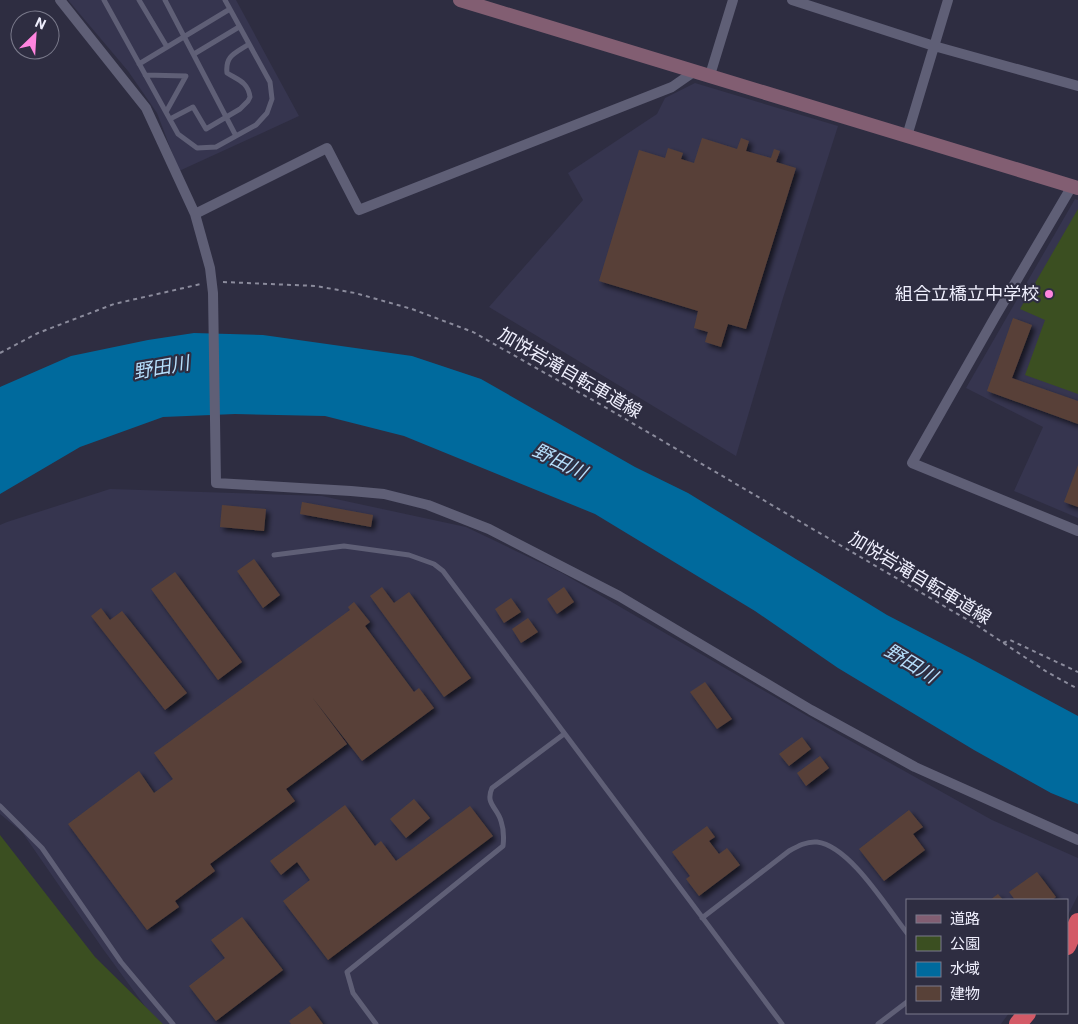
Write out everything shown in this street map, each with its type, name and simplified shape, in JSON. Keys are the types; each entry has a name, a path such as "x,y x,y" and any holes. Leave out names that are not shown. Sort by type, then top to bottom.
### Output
{"highway":[{"path":"1068,944 1078,922"}],"street":[{"path":"60,0 146,108 195,214 210,268 213,293 216,483 352,490 384,494 428,505 489,529 619,596 826,718 915,767 1078,840"},
{"path":"460,0 1076,186 995,318 912,463 1078,531"},
{"path":"710,75 733,0"},
{"path":"792,0 934,46 1078,86"},
{"path":"907,136 948,0"},
{"path":"195,214 327,148 359,210 672,87 695,71"}],"lane":[{"path":"104,0 178,134 186,142 197,148 216,147 256,125 266,113 272,99 270,82 225,0"},
{"path":"139,0 167,47"},
{"path":"165,0 236,136"},
{"path":"139,64 230,9"},
{"path":"194,54 240,27"},
{"path":"170,119 193,107 206,130 227,118 244,105 250,97 247,86 227,73 227,61 232,54 249,44"},
{"path":"145,75 186,76 166,112"},
{"path":"274,555 344,546 409,555 434,564 443,571 782,1024"},
{"path":"376,1024 353,993 347,972 503,846 504,835 501,820 490,801 489,795 492,788 564,734"},
{"path":"0,806 42,848 121,962 173,1024"},
{"path":"702,918 789,851 804,843 816,842 827,844 853,862 906,932"},
{"path":"878,1024 906,1003"}],"path":[{"name":"加悦岩滝自転車道線","path":"0,353 38,333 114,304 212,281 316,286 356,293 412,309 473,332 610,410 970,621 1047,672 1078,689"},
{"path":"1003,644 1010,640 1078,672"}],"shaded area":[{"path":"68,0 236,0 299,116 179,171 157,113 128,71"},
{"path":"695,83 838,126 783,298 736,456 489,307 583,200 568,173 657,114 665,98"},
{"name":"組合立橋立中学校","path":"1075,199 1078,200 1078,518 1014,491 1043,427 966,388"},
{"path":"110,489 322,496 466,527 562,573 840,735 992,820 1078,858 1078,895 1068,915 1068,899 906,899 906,1014 1008,1014 1001,1024 158,1024 103,949 22,832 0,814 0,525"}],"green space":[{"path":"1078,209 1078,394 1025,375 1045,320 1020,309"},
{"path":"0,835 95,957 163,1024 0,1024"}],"water":[{"name":"野田川","path":"194,333 263,335 412,356 481,379 635,467 688,493 887,615 1078,716 1078,804 1051,793 974,750 838,668 755,611 595,514 404,436 325,416 235,414 163,417 80,447 0,494 0,387 71,356 148,340"}],"building":[{"path":"702,138 737,149 741,138 749,141 746,151 771,158 774,149 780,151 776,162 796,168 746,329 728,324 721,347 705,342 708,332 694,328 698,311 599,281 639,150 665,158 668,148 683,153 681,159 694,163"},
{"path":"1013,318 1032,325 1012,378 1078,401 1078,424 987,391"},
{"path":"1078,465 1078,507 1064,502"},
{"path":"302,502 373,515 371,527 300,514"},
{"path":"222,505 266,509 264,531 220,527"},
{"path":"254,559 280,595 263,608 237,571"},
{"path":"175,572 242,662 218,680 151,589"},
{"path":"382,587 394,603 409,592 471,678 444,697 370,596"},
{"path":"564,587 574,602 557,614 547,599"},
{"path":"511,598 521,612 504,623 495,609"},
{"path":"354,602 370,622 365,626 414,692 419,688 434,708 362,761 312,697 347,744 286,789 295,801 210,864 215,871 175,901 179,907 147,930 68,824 139,771 154,793 173,779 154,753 350,610 348,607"},
{"path":"101,608 110,620 122,611 187,693 165,710 91,616"},
{"path":"528,618 538,632 521,643 512,629"},
{"path":"705,682 732,719 717,729 690,692"},
{"path":"802,737 811,749 789,766 779,754"},
{"path":"820,756 829,768 806,786 797,773"},
{"path":"414,799 430,818 406,838 390,819"},
{"path":"345,805 375,846 381,841 396,861 470,806 493,836 328,960 283,901 310,880 297,862 281,875 270,861"},
{"path":"909,810 923,827 913,834 925,850 884,881 859,849"},
{"path":"707,826 715,837 709,841 719,854 727,848 740,865 699,896 686,879 690,876 672,852"},
{"path":"1037,872 1056,897 1053,899 1014,899 1009,892"},
{"path":"998,894 1002,899 991,899"},
{"path":"242,917 283,970 216,1021 189,986 225,958 211,940"},
{"path":"310,1006 323,1024 291,1024 289,1021"}],"place":[{"name":"組合立橋立中学校","path":"1049,294"}]}
